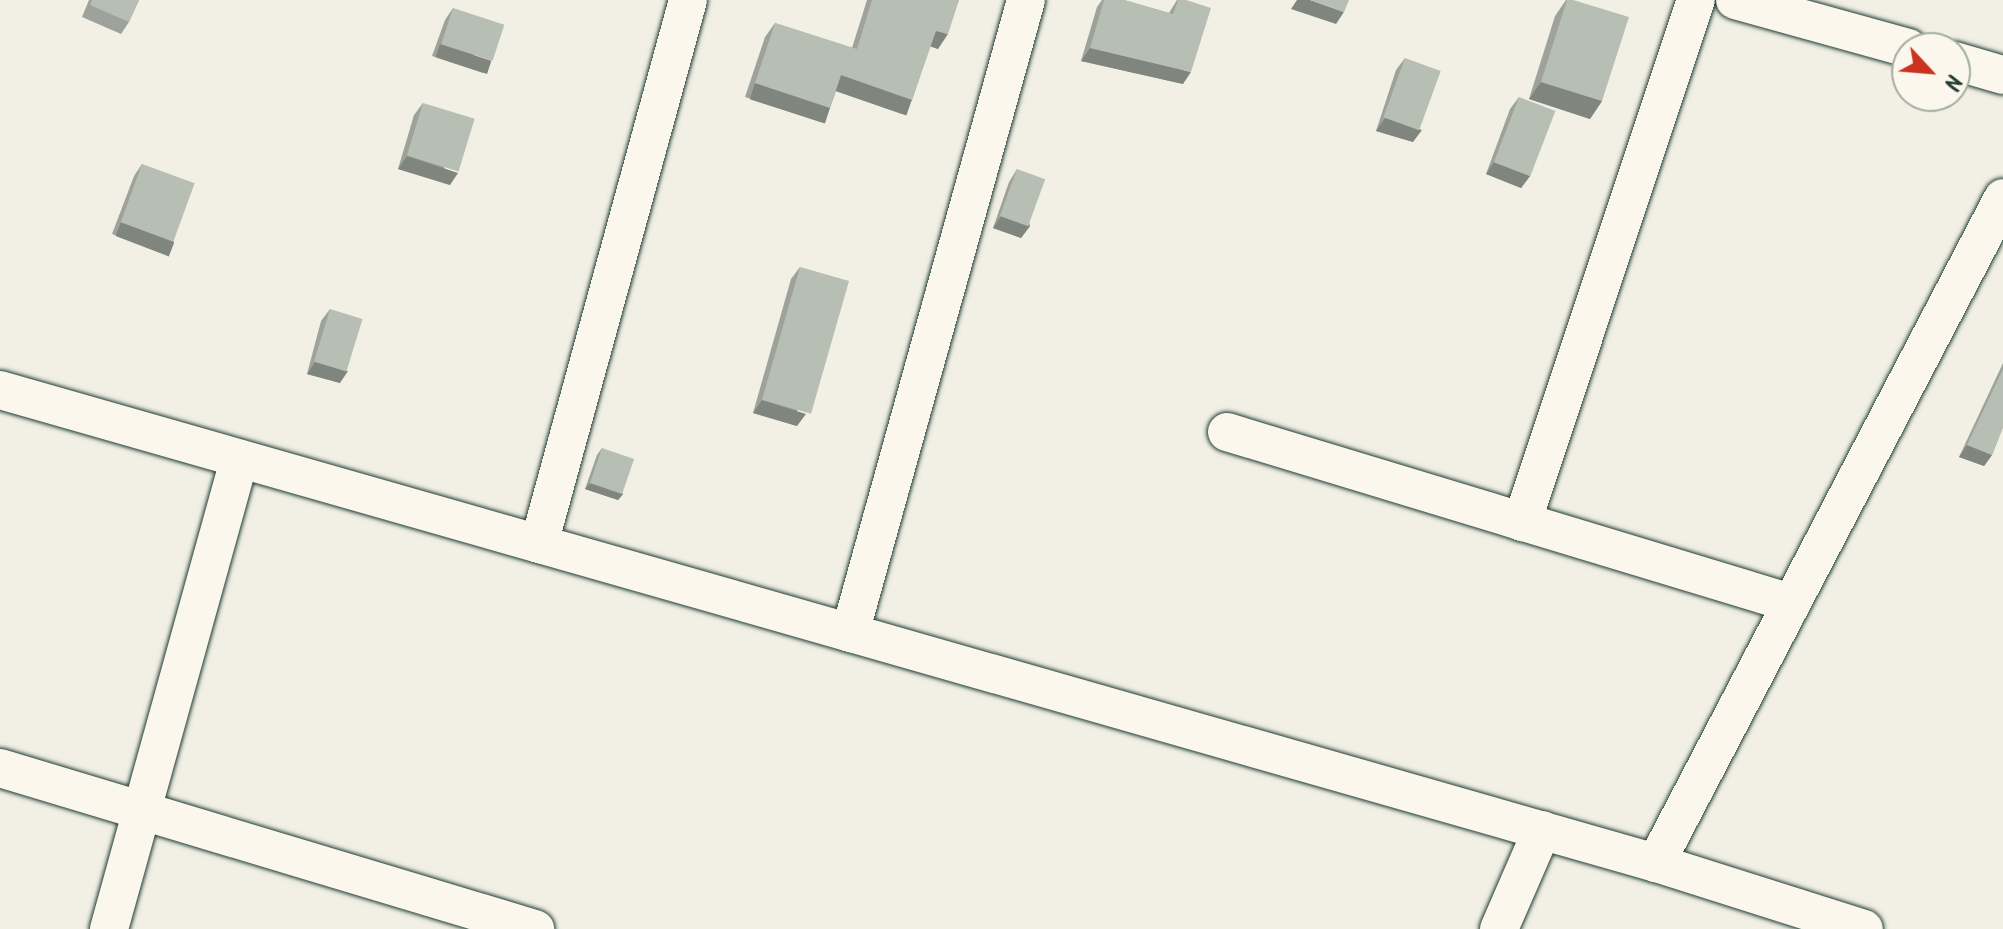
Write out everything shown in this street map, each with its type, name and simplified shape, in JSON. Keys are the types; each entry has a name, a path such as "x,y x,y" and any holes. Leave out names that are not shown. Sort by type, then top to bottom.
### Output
{"street":[{"path":"539,544 688,0"},
{"path":"850,633 1026,0"},
{"path":"1522,522 1696,0"},
{"path":"1735,0 1891,43"},
{"path":"1971,66 2003,75"},
{"path":"1656,863 1998,216"},
{"path":"0,390 1656,863 1778,913 1864,929"},
{"path":"1227,432 1791,603"},
{"path":"109,929 239,459"},
{"path":"0,768 535,929"},
{"path":"1499,929 1542,830"}],"building":[{"path":"92,0 139,0 129,22 90,5"},
{"path":"872,0 959,0 948,34 936,31 912,100 841,75 830,108 755,83 775,23 857,49"},
{"path":"1104,0 1124,0 1173,14 1178,0 1211,8 1191,72 1090,48"},
{"path":"1310,0 1349,0 1344,12"},
{"path":"1567,0 1629,17 1602,101 1541,82"},
{"path":"453,8 504,25 493,61 441,44"},
{"path":"1405,58 1441,71 1419,130 1383,117"},
{"path":"1519,97 1555,111 1530,176 1494,162"},
{"path":"423,103 475,119 459,171 407,156"},
{"path":"142,164 195,183 173,241 121,222"},
{"path":"1017,169 1045,179 1028,226 1000,216"},
{"path":"800,267 849,281 811,414 762,400"},
{"path":"330,309 363,319 346,372 314,362"},
{"path":"2003,369 2003,427 1992,455 1967,445"},
{"path":"602,448 634,459 622,494 590,483"}]}
